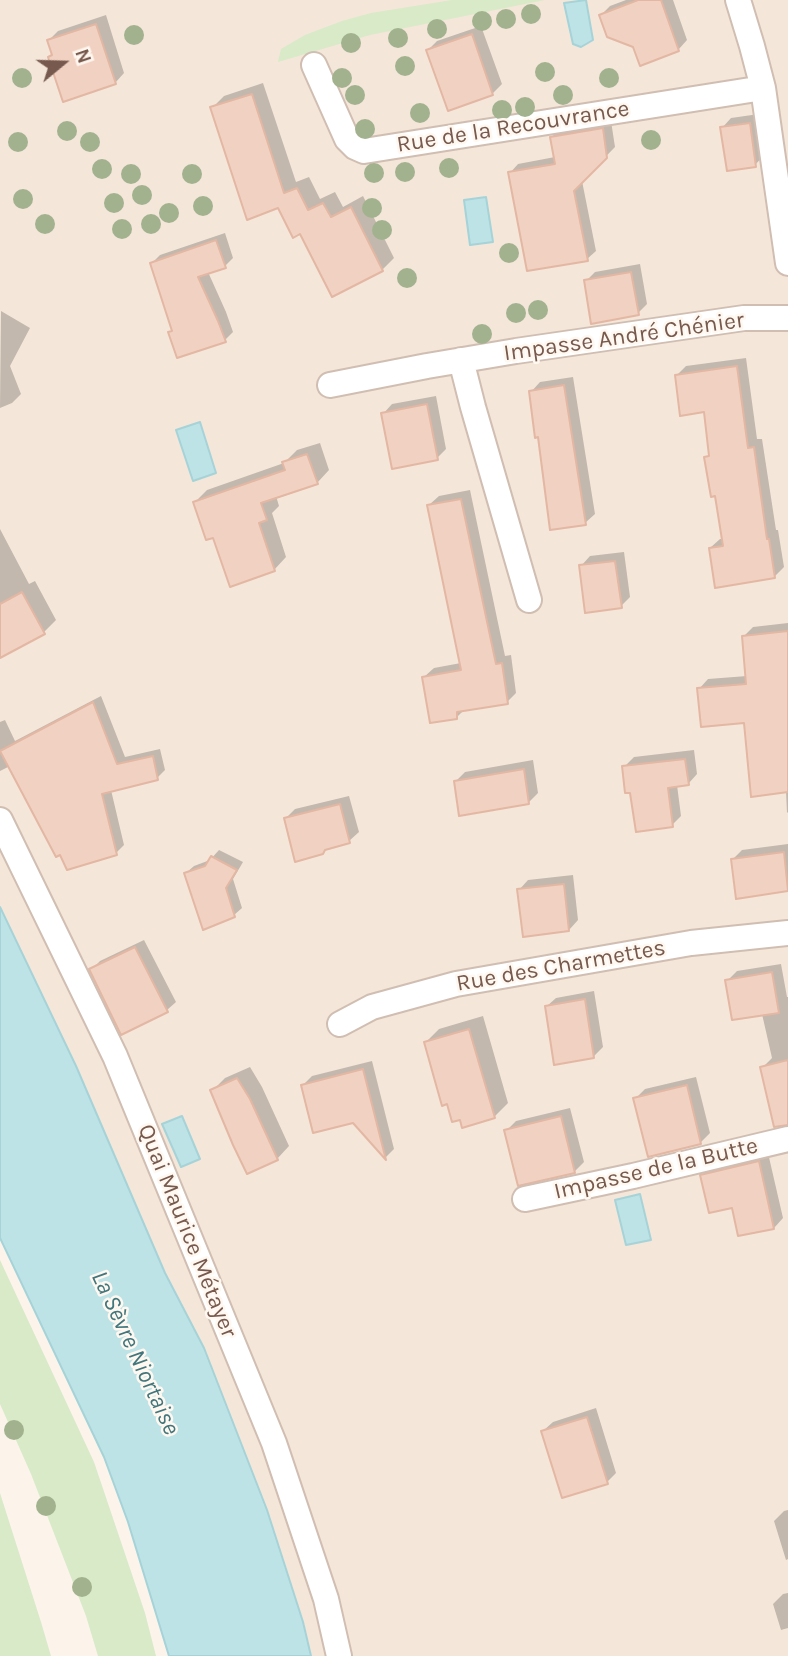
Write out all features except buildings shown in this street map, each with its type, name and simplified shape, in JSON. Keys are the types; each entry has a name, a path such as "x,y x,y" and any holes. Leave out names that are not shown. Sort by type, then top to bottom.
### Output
{"street":[{"path":"738,0 763,88 788,263"},
{"name":"Rue de la Recouvrance","path":"314,65 347,139 364,151 763,88"},
{"name":"Impasse André Chénier","path":"330,385 461,360 744,318 788,318"},
{"path":"461,360 529,600"},
{"name":"Quai Maurice Métayer","path":"0,820 115,1056 275,1443 326,1599 339,1656"},
{"name":"Rue des Charmettes","path":"340,1024 372,1007 456,984 691,943 788,933"},
{"name":"Impasse de la Butte","path":"525,1199 788,1139"}],"shaded area":[{"path":"0,0 788,0 788,1656 310,1656 303,1622 267,1510 204,1348 165,1273 76,1066 0,907"}],"green space":[{"path":"452,0 545,0 370,35 278,62 281,49 305,35 342,21 371,13"},
{"path":"0,1260 94,1462 145,1613 156,1656 98,1656 86,1616 31,1474 0,1404"},
{"path":"0,1493 41,1622 51,1656 0,1656"}],"water":[{"path":"586,0 593,40 581,47 573,44 564,3"},
{"path":"486,197 493,242 470,245 464,200"},
{"path":"200,422 216,473 193,481 176,430"},
{"name":"La Sèvre Niortaise","path":"0,907 76,1066 165,1273 204,1348 267,1510 303,1622 311,1656 169,1656 128,1522 104,1457 0,1238"},
{"path":"182,1116 200,1159 181,1167 162,1124"},
{"path":"640,1194 651,1240 626,1245 615,1200"}]}
